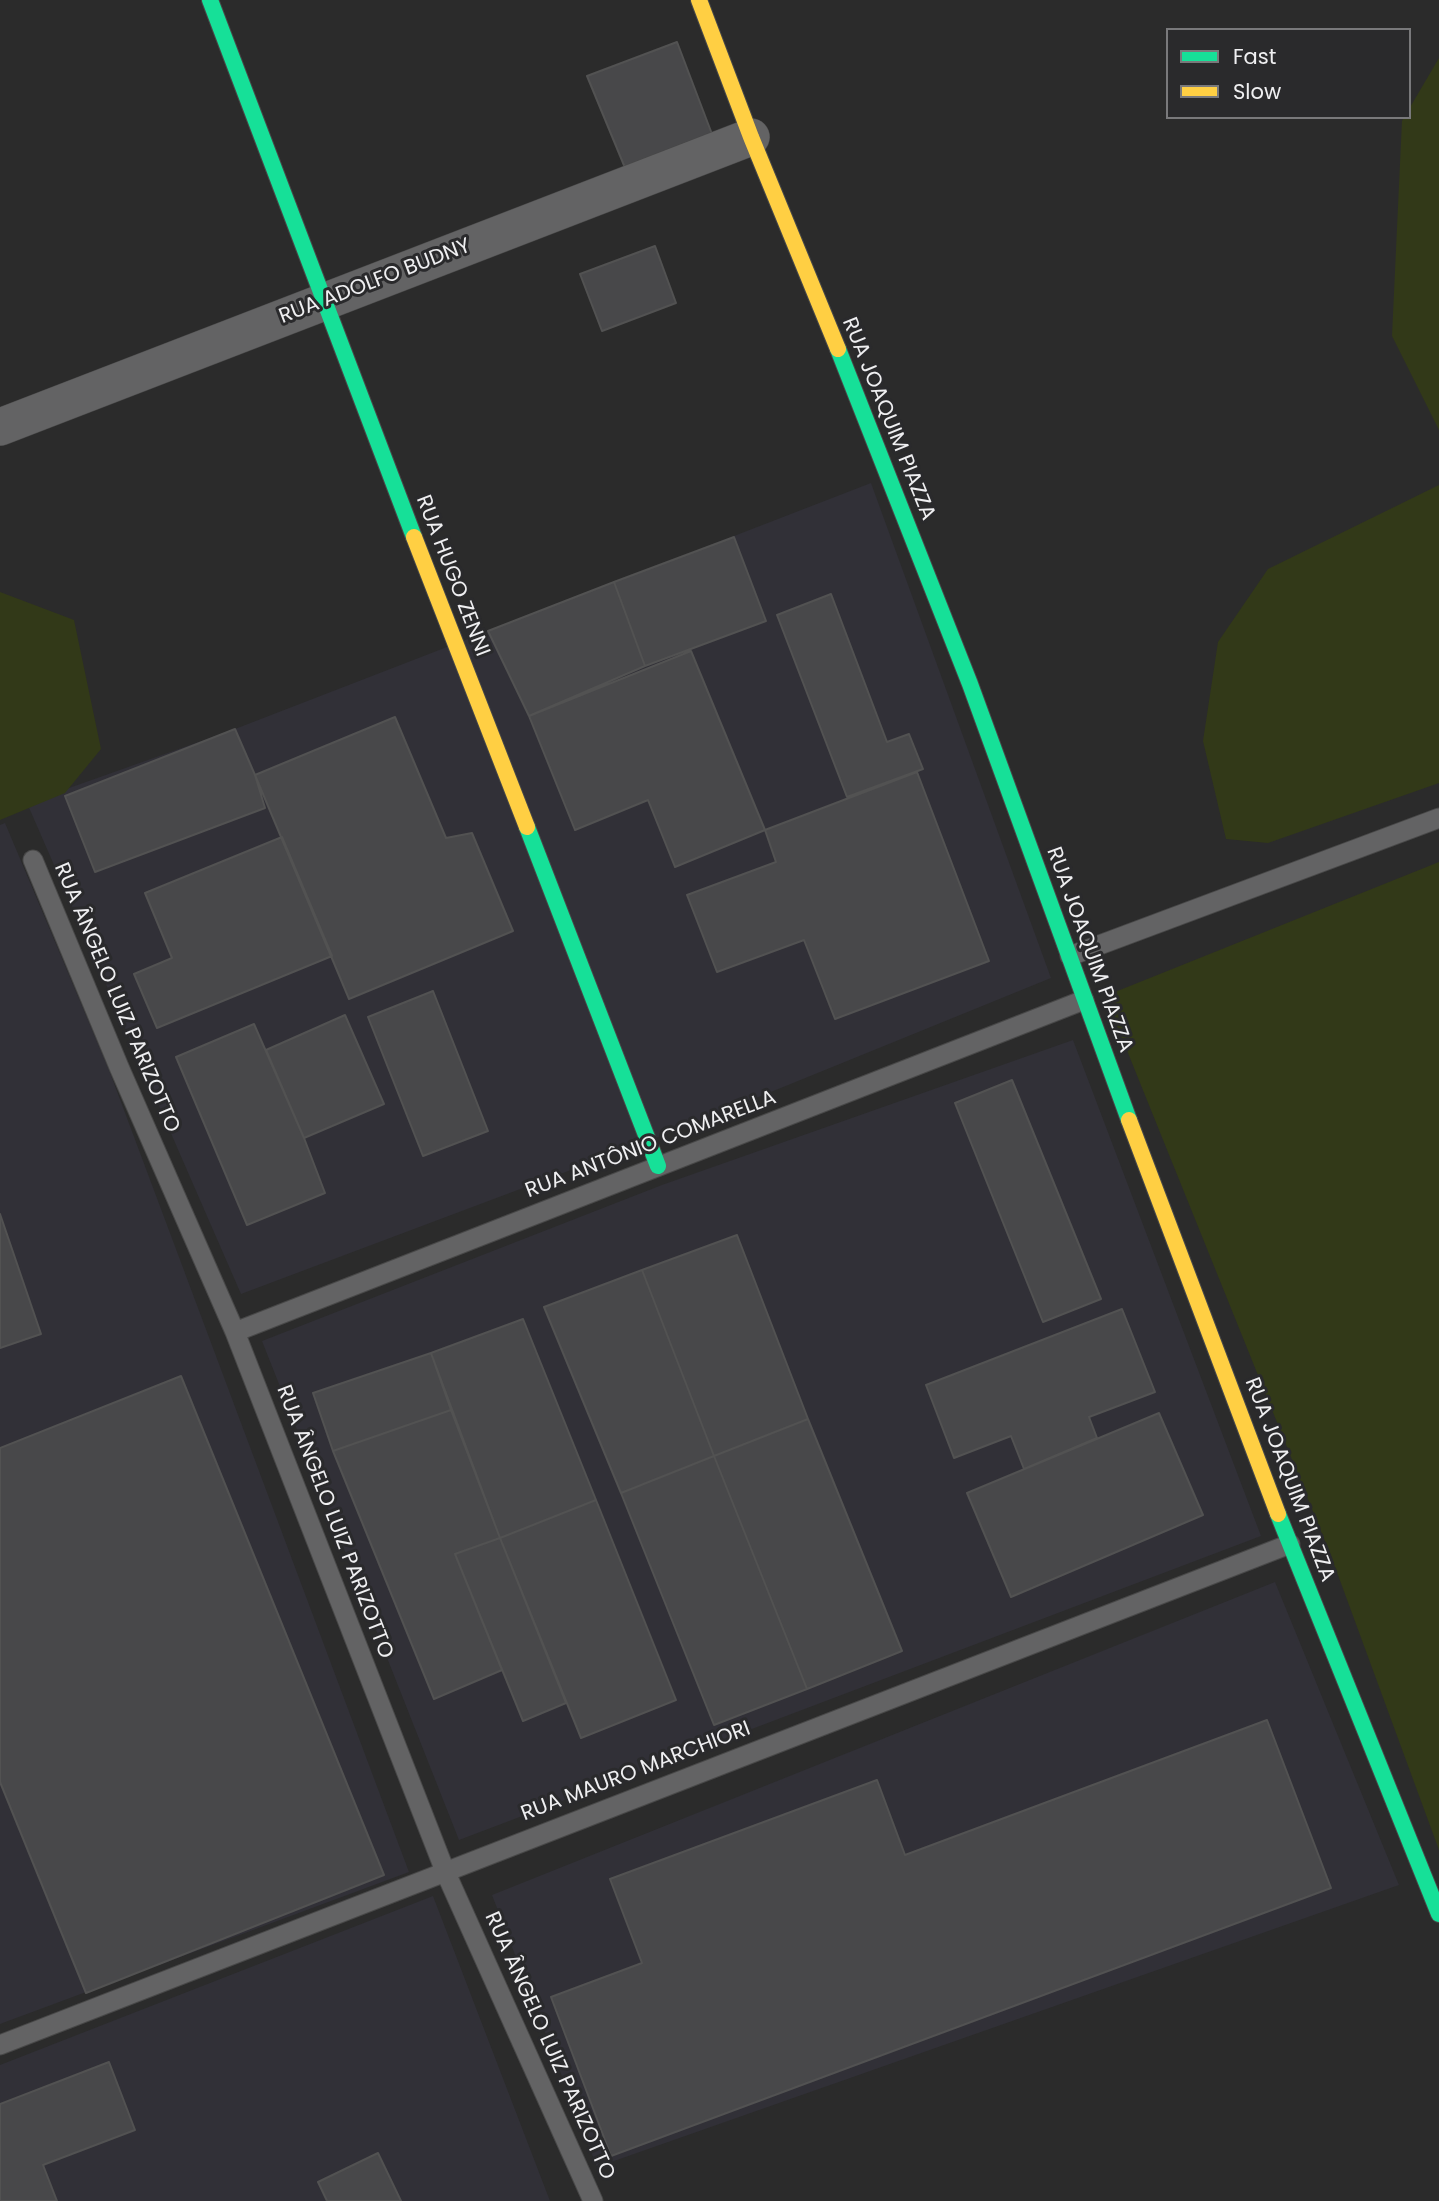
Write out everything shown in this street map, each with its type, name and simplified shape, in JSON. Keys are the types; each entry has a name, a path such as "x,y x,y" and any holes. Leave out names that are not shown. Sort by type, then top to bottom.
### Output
{"street":[{"name":"RUA HUGO ZENNI","path":"209,0 658,1167"},
{"name":"RUA JOAQUIM PIAZZA","path":"699,0 751,137 884,462 965,671 1084,1000 1290,1544 1439,1914"},
{"name":"RUA ADOLFO BUDNY","path":"0,427 751,137"}],"lane":[{"path":"1070,956 1439,818"},
{"name":"RUA ÂNGELO LUIZ PARIZOTTO","path":"33,860 119,1067 235,1332 445,1871 593,2201"},
{"name":"RUA ANTÔNIO COMARELLA","path":"235,1332 1084,1000"},
{"name":"RUA MAURO MARCHIORI","path":"0,2045 1290,1544"}],"shaded area":[{"path":"871,483 1051,978 680,1129 241,1294 27,803 235,729"},
{"path":"5,823 109,1070 409,1872 0,2024 0,825"},
{"path":"1073,1040 1261,1536 459,1840 262,1341 662,1185"},
{"path":"1275,1582 1399,1885 597,2167 492,1895"},
{"path":"433,1896 550,2201 0,2201 0,2065"}],"green space":[{"path":"1439,58 1439,430 1392,336 1402,121 1411,119 1411,106"},
{"path":"1439,485 1439,783 1268,843 1226,839 1203,741 1218,642 1268,569"},
{"path":"0,592 74,620 101,749 65,793 0,820"},
{"path":"1439,862 1439,1850 1331,1556 1105,996"}],"building":[{"path":"677,42 715,142 628,175 587,76"},
{"path":"655,246 676,303 602,331 580,274"},
{"path":"734,537 766,621 645,666 614,582"},
{"path":"614,582 645,666 529,716 488,631"},
{"path":"831,594 887,742 909,734 923,769 847,797 777,615"},
{"path":"691,651 765,830 675,867 648,800 575,830 529,716"},
{"path":"395,717 446,838 472,833 513,931 349,999 255,775"},
{"path":"235,729 255,775 265,808 95,872 65,796"},
{"path":"917,772 989,961 835,1019 804,940 717,972 687,895 776,862 765,830"},
{"path":"282,837 332,956 157,1028 134,974 172,958 145,893"},
{"path":"433,991 488,1131 423,1156 368,1017"},
{"path":"345,1015 384,1104 304,1138 266,1050"},
{"path":"254,1024 325,1193 247,1225 176,1057"},
{"path":"1012,1080 1101,1299 1043,1322 955,1103"},
{"path":"0,1214 41,1334 0,1348"},
{"path":"737,1235 808,1419 714,1456 642,1270"},
{"path":"642,1270 714,1456 621,1493 544,1307"},
{"path":"1122,1309 1155,1392 1089,1417 1097,1438 1024,1469 1011,1436 954,1458 926,1385"},
{"path":"523,1319 596,1500 500,1538 431,1353"},
{"path":"431,1353 451,1410 333,1451 313,1393"},
{"path":"181,1376 384,1875 86,1993 0,1782 0,1448"},
{"path":"451,1410 500,1538 455,1554 502,1670 434,1699 333,1451"},
{"path":"1159,1413 1203,1515 1011,1597 967,1493"},
{"path":"808,1419 902,1651 807,1689 714,1456"},
{"path":"714,1456 807,1689 714,1725 621,1493"},
{"path":"596,1500 676,1700 581,1738 500,1538"},
{"path":"500,1538 566,1703 523,1721 455,1554"},
{"path":"1267,1720 1331,1888 611,2156 551,1997 642,1963 610,1879 877,1780 905,1855"},
{"path":"109,2062 135,2130 43,2165 57,2201 0,2201 0,2104"},
{"path":"378,2153 401,2201 327,2201 318,2182"}],"traffic: fast":[{"path":"210,0 414,537"},
{"path":"838,349 970,684 1129,1120"},
{"path":"527,827 658,1166"},
{"path":"1278,1514 1439,1914"}],"traffic: slow":[{"path":"699,0 751,137 838,349"},
{"path":"414,537 527,827"},
{"path":"1129,1120 1278,1514"}]}
